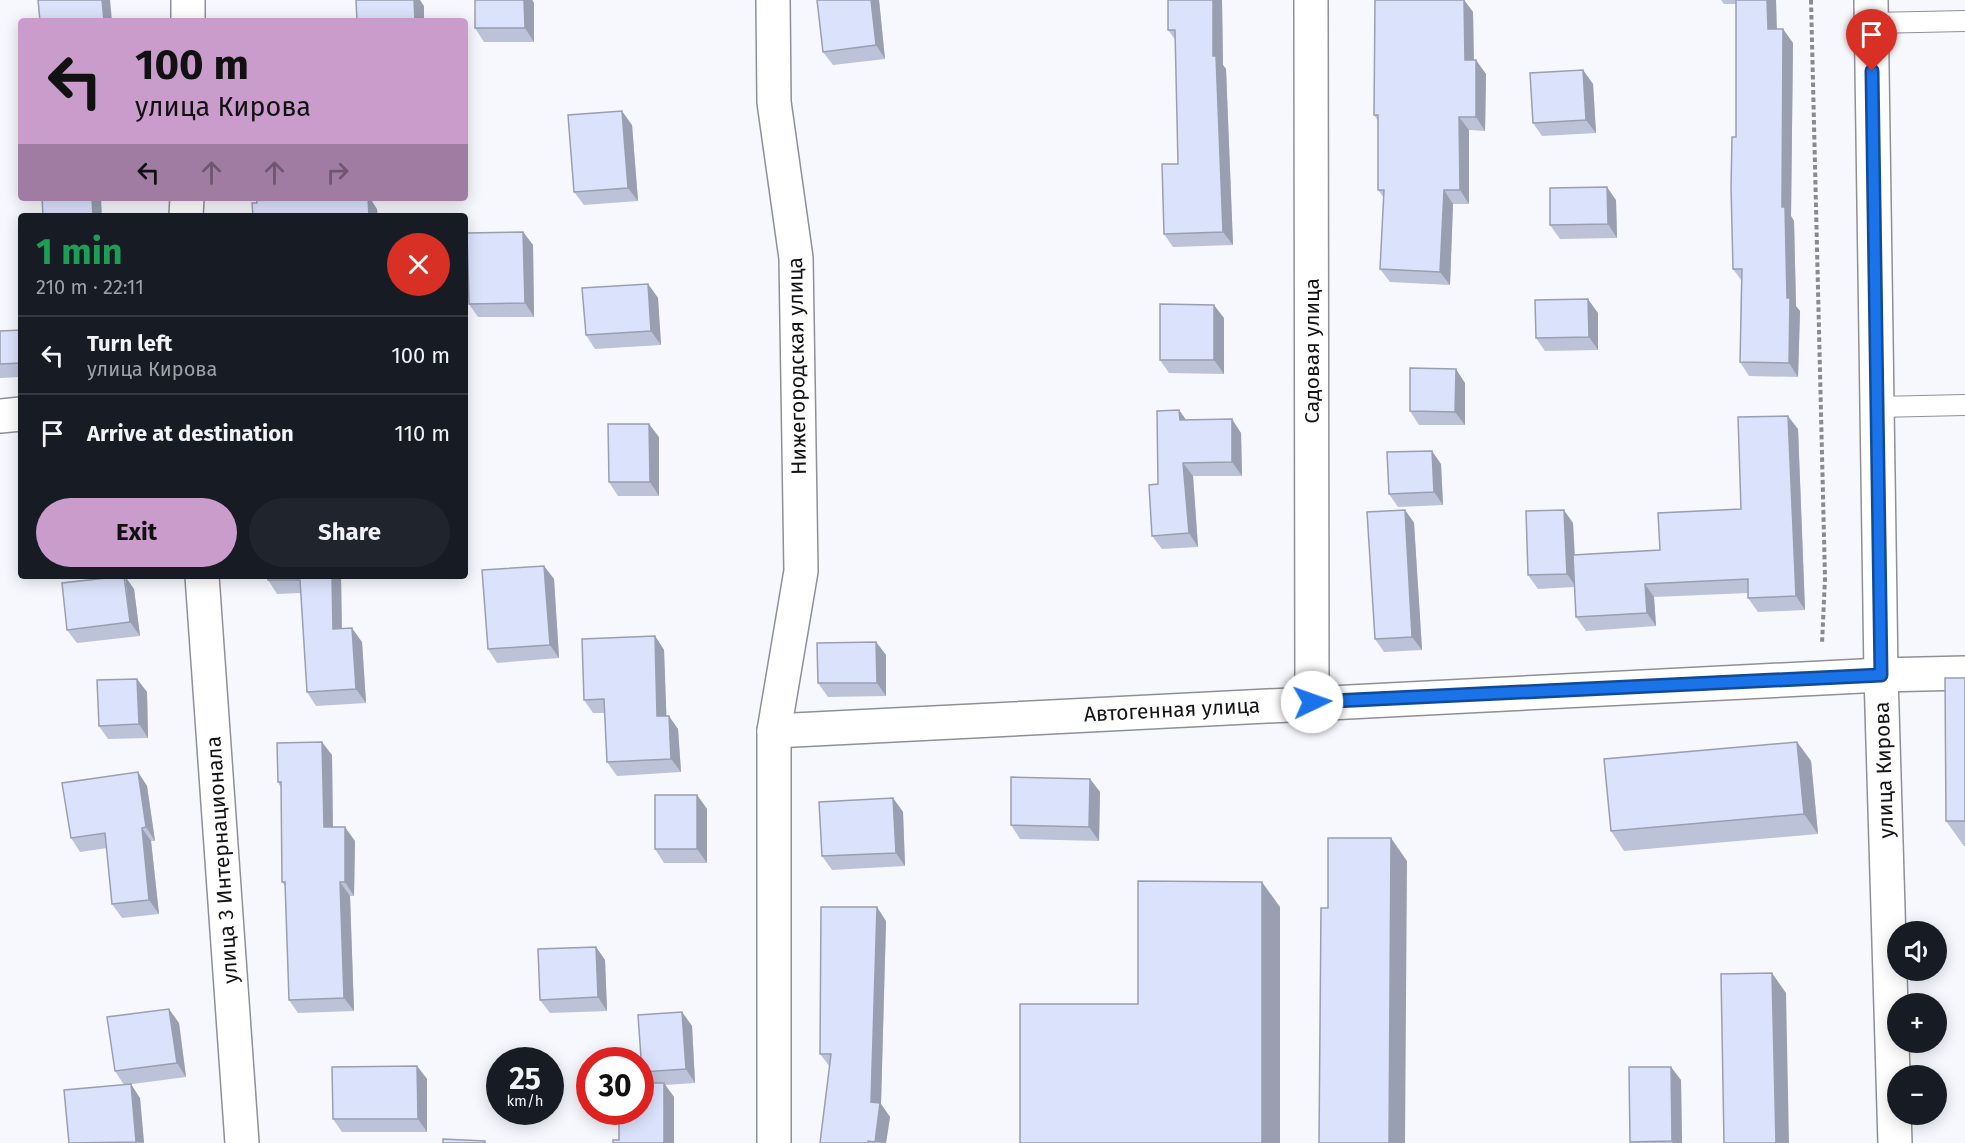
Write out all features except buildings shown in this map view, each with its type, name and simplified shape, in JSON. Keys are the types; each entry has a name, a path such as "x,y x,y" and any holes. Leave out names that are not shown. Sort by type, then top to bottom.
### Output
{"street":[{"path":"188,0 188,18"},
{"name":"Нижегородская улица","path":"773,0 774,102 796,258 801,571 774,731 774,1143"},
{"name":"Садовая улица","path":"1311,0 1312,702"},
{"name":"улица Кирова","path":"1871,11 1881,675 1895,1143"},
{"path":"0,416 18,414"},
{"name":"улица 3 Интернационала","path":"202,579 242,1143"},
{"name":"Автогенная улица","path":"774,731 1312,702 1965,673"}],"lane":[{"path":"1871,11 1965,21"},
{"path":"1877,407 1965,405"}],"path":[{"path":"1811,0 1825,578 1820,678"}],"route":[{"path":"1312,702 1881,675 1872,71"}]}
